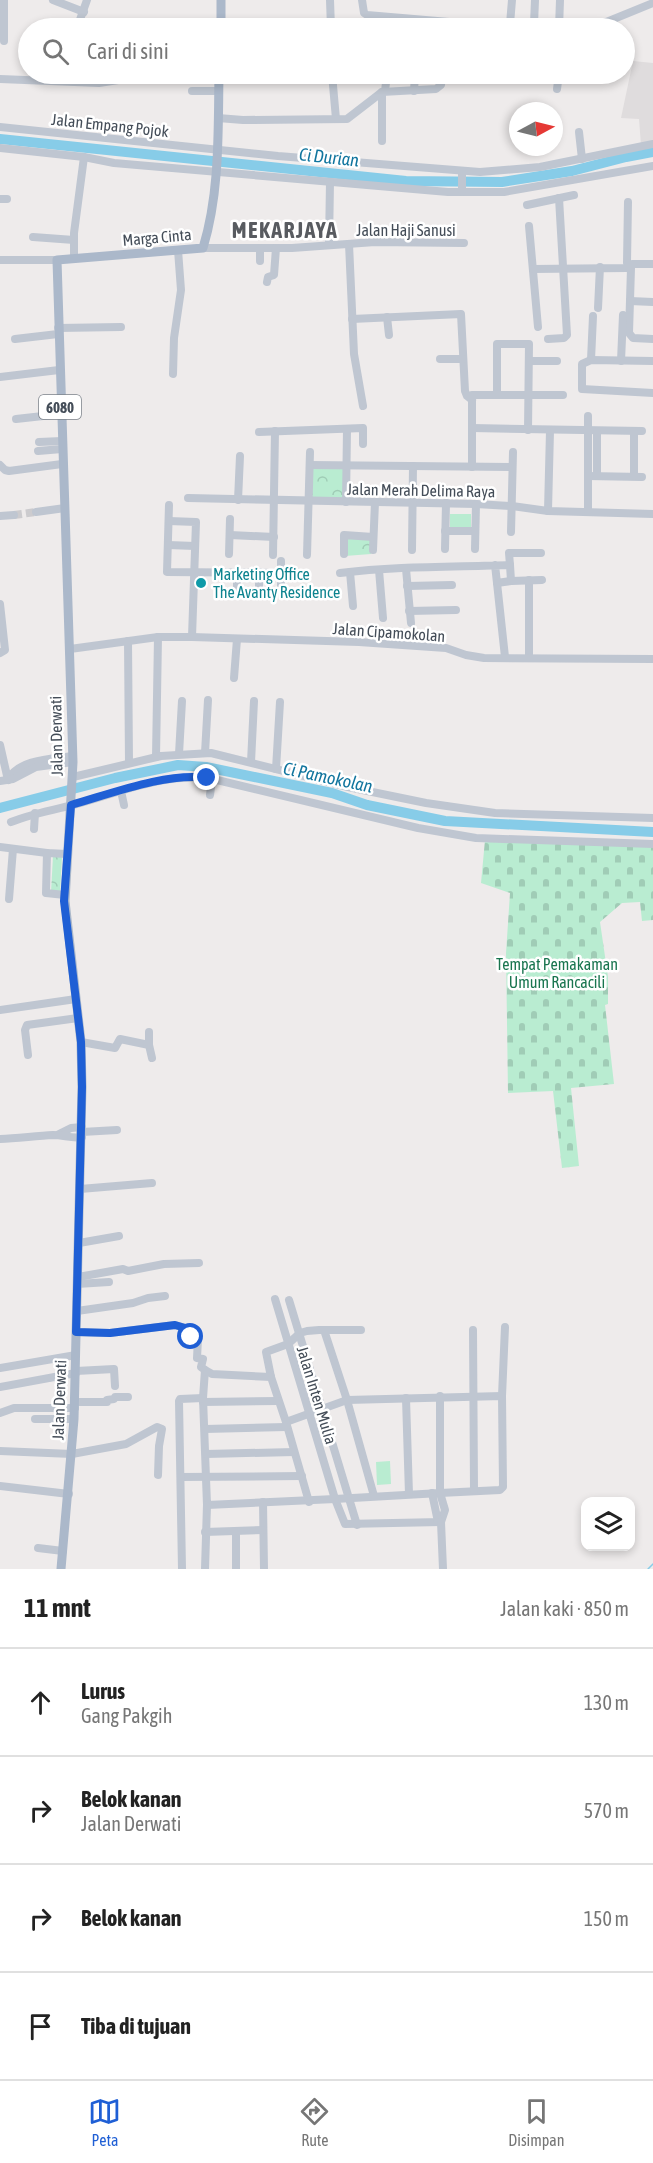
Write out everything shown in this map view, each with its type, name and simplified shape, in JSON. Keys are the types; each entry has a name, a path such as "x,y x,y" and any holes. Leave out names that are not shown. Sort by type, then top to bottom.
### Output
{"main road":[{"path":"221,0 221,18"},
{"name":"Marga Cinta","path":"57,260 203,248 209,229 217,170 219,84"},
{"name":"Jalan Derwati","path":"57,260 73,759 65,895 81,1042 82,1132 75,1419 61,1569"}],"street":[{"path":"4,0 5,41"},
{"path":"53,0 84,12"},
{"path":"81,18 87,0"},
{"path":"330,0 330,18"},
{"path":"362,0 364,13 367,15 391,18"},
{"path":"510,18 512,0"},
{"path":"534,18 535,0"},
{"path":"559,18 560,0"},
{"path":"618,18 653,3"},
{"path":"0,79 18,80"},
{"path":"333,84 336,120"},
{"path":"382,141 385,84"},
{"path":"414,84 414,91"},
{"path":"218,117 243,120 349,119 372,98 383,92 414,91 439,87 440,84"},
{"path":"557,90 558,84"},
{"path":"192,91 219,91"},
{"name":"Jalan Empang Pojok","path":"0,128 217,153 462,173 527,169 653,144"},
{"path":"579,132 582,159"},
{"path":"0,148 84,157 114,164 217,170 330,182 504,192 653,166"},
{"path":"74,259 74,240 84,157"},
{"path":"462,173 462,190"},
{"path":"329,244 330,182"},
{"path":"528,205 574,195"},
{"path":"548,339 564,338 567,334 566,267 559,198"},
{"path":"628,202 627,263 631,268 629,333 633,338 653,339"},
{"path":"529,226 538,327"},
{"path":"33,237 74,240"},
{"name":"Jalan Haji Sanusi","path":"203,248 465,243"},
{"path":"349,244 356,373 363,406"},
{"path":"260,248 261,261"},
{"path":"267,282 268,278 274,274 276,248"},
{"path":"173,374 174,338 181,290 178,250"},
{"path":"0,260 57,260"},
{"path":"533,269 627,268 632,264 653,264"},
{"path":"591,360 600,267"},
{"path":"630,301 653,302"},
{"path":"352,319 461,314 465,391 472,400"},
{"path":"621,361 623,315"},
{"path":"387,317 388,335"},
{"path":"15,339 58,331 121,327"},
{"path":"497,395 497,344 529,344 528,430"},
{"path":"440,359 464,359"},
{"path":"653,361 591,360 585,362 581,366 578,390 653,393"},
{"path":"529,361 557,361"},
{"path":"0,377 59,370"},
{"path":"472,467 472,395 563,395"},
{"path":"16,418 61,414"},
{"path":"588,416 593,431 597,476"},
{"path":"259,432 363,428 363,444"},
{"path":"472,428 638,431 638,476 588,476"},
{"path":"346,502 347,429"},
{"path":"273,555 276,500 275,431"},
{"path":"548,511 550,431"},
{"path":"588,512 588,476 593,431"},
{"path":"39,447 62,445"},
{"path":"307,555 310,452"},
{"path":"511,532 513,452"},
{"path":"238,500 240,456"},
{"path":"0,465 9,471 62,464"},
{"path":"310,465 512,467"},
{"path":"412,550 413,466"},
{"name":"Jalan Merah Delima Raya","path":"188,498 476,504 548,511 653,514"},
{"path":"373,550 375,502"},
{"path":"445,549 446,503"},
{"path":"475,549 476,504"},
{"path":"169,505 167,572 281,573"},
{"path":"36,512 64,508"},
{"path":"0,516 14,515"},
{"path":"229,554 230,519"},
{"path":"169,521 196,522 192,637"},
{"path":"445,531 475,531"},
{"path":"230,535 274,537"},
{"path":"344,554 344,535 374,537"},
{"path":"168,545 195,546"},
{"path":"512,581 509,554 541,553"},
{"path":"281,561 281,588"},
{"path":"495,565 505,654"},
{"path":"340,573 510,565"},
{"path":"406,569 411,623"},
{"path":"379,570 383,618"},
{"path":"259,589 260,572"},
{"path":"351,572 353,606"},
{"path":"237,573 237,590"},
{"path":"529,580 529,655"},
{"path":"497,583 542,580"},
{"path":"407,586 452,585"},
{"path":"0,604 5,650 0,653"},
{"path":"410,611 456,610"},
{"path":"156,757 158,637"},
{"name":"Jalan Cipamokolan","path":"69,645 158,637 192,637 424,646 446,648 475,658 505,654 653,659"},
{"path":"234,678 237,639"},
{"path":"128,641 129,763"},
{"path":"205,753 208,700"},
{"path":"179,754 182,701"},
{"path":"251,762 254,701"},
{"path":"276,769 280,702"},
{"path":"0,745 4,781"},
{"path":"73,779 156,757 179,754 220,754 348,787 426,803 495,813 653,818"},
{"path":"4,781 11,773 28,764 73,759"},
{"path":"11,822 35,813 121,791 176,778 195,777 212,779 418,828 476,838 653,844"},
{"path":"210,795 212,779"},
{"path":"121,791 124,805"},
{"path":"34,829 35,813"},
{"path":"0,847 68,854"},
{"path":"9,898 13,849"},
{"path":"47,853 46,893 65,895"},
{"path":"0,1010 76,999"},
{"path":"28,1055 25,1030 27,1026 78,1018"},
{"path":"149,1032 152,1058"},
{"path":"81,1042 115,1048 120,1040 149,1045"},
{"path":"0,1140 55,1135 71,1128 82,1132 117,1130"},
{"path":"80,1189 152,1183"},
{"path":"79,1243 119,1236"},
{"path":"77,1280 123,1269 128,1271 173,1263 199,1263"},
{"path":"77,1280 109,1282"},
{"path":"76,1311 133,1304 165,1296"},
{"name":"Jalan Inten Mulia","path":"274,1299 334,1499 345,1524 357,1525 289,1300"},
{"path":"76,1332 110,1333 166,1325 180,1326 192,1330 191,1337 198,1338 197,1358 203,1359 201,1367 212,1374 271,1377"},
{"path":"207,1505 309,1502 374,1496 500,1490 502,1487 505,1327"},
{"path":"324,1330 347,1400 374,1496"},
{"path":"309,1502 271,1377 266,1352 288,1344 300,1333 324,1330 361,1330"},
{"path":"473,1330 474,1490"},
{"path":"0,1368 76,1355"},
{"path":"0,1387 76,1372 114,1369 114,1386"},
{"path":"205,1370 203,1400 207,1505 205,1569"},
{"path":"440,1396 436,1493 443,1569"},
{"path":"204,1429 286,1424 347,1400 502,1396"},
{"path":"0,1413 14,1408 107,1402 115,1397 128,1397"},
{"path":"406,1398 409,1494"},
{"path":"182,1569 180,1399 278,1401"},
{"path":"35,1419 75,1419"},
{"path":"0,1451 72,1454 126,1444 158,1427 162,1429 158,1475"},
{"path":"206,1454 294,1452"},
{"path":"181,1477 302,1476"},
{"path":"0,1486 69,1494"},
{"path":"262,1502 264,1569"},
{"path":"357,1525 439,1522"},
{"path":"205,1532 263,1530"},
{"path":"236,1531 236,1569"},
{"path":"38,1548 63,1551"}],"shaded area":[{"path":"635,61 653,63 653,143 641,145 639,119 621,118 628,84 635,84"}],"green space":[{"path":"311,466 345,467 344,500 310,499"},
{"path":"450,514 471,514 471,527 450,527"},
{"path":"346,538 371,539 371,554 345,556"},
{"name":"Tempat Pemakaman Umum Rancacili","path":"485,840 653,846 653,920 642,921 640,902 622,903 600,922 608,977 608,1004 605,1005 614,1084 571,1088 579,1166 562,1168 553,1091 508,1093 506,953 510,893 481,883"},
{"path":"53,856 62,857 60,892 51,892"},
{"path":"390,1461 391,1484 377,1485 376,1462"}],"waterway":[{"name":"Ci Durian","path":"0,139 406,181 502,182 572,171 653,152"},
{"name":"Ci Pamokolan","path":"0,808 115,778 178,765 206,767 332,793 367,805 445,821 653,832"},
{"path":"648,1569 653,1564"}],"tunnel":[{"path":"14,515 36,512"}],"place":[{"name":"Marketing Office The Avanty Residence","path":"201,583"}],"district":[{"name":"MEKARJAYA","path":"285,230"}],"route":[{"path":"191,1337 192,1330 175,1325 110,1333 76,1332 82,1132 81,1042 64,901 71,805 176,778 207,778"}]}
